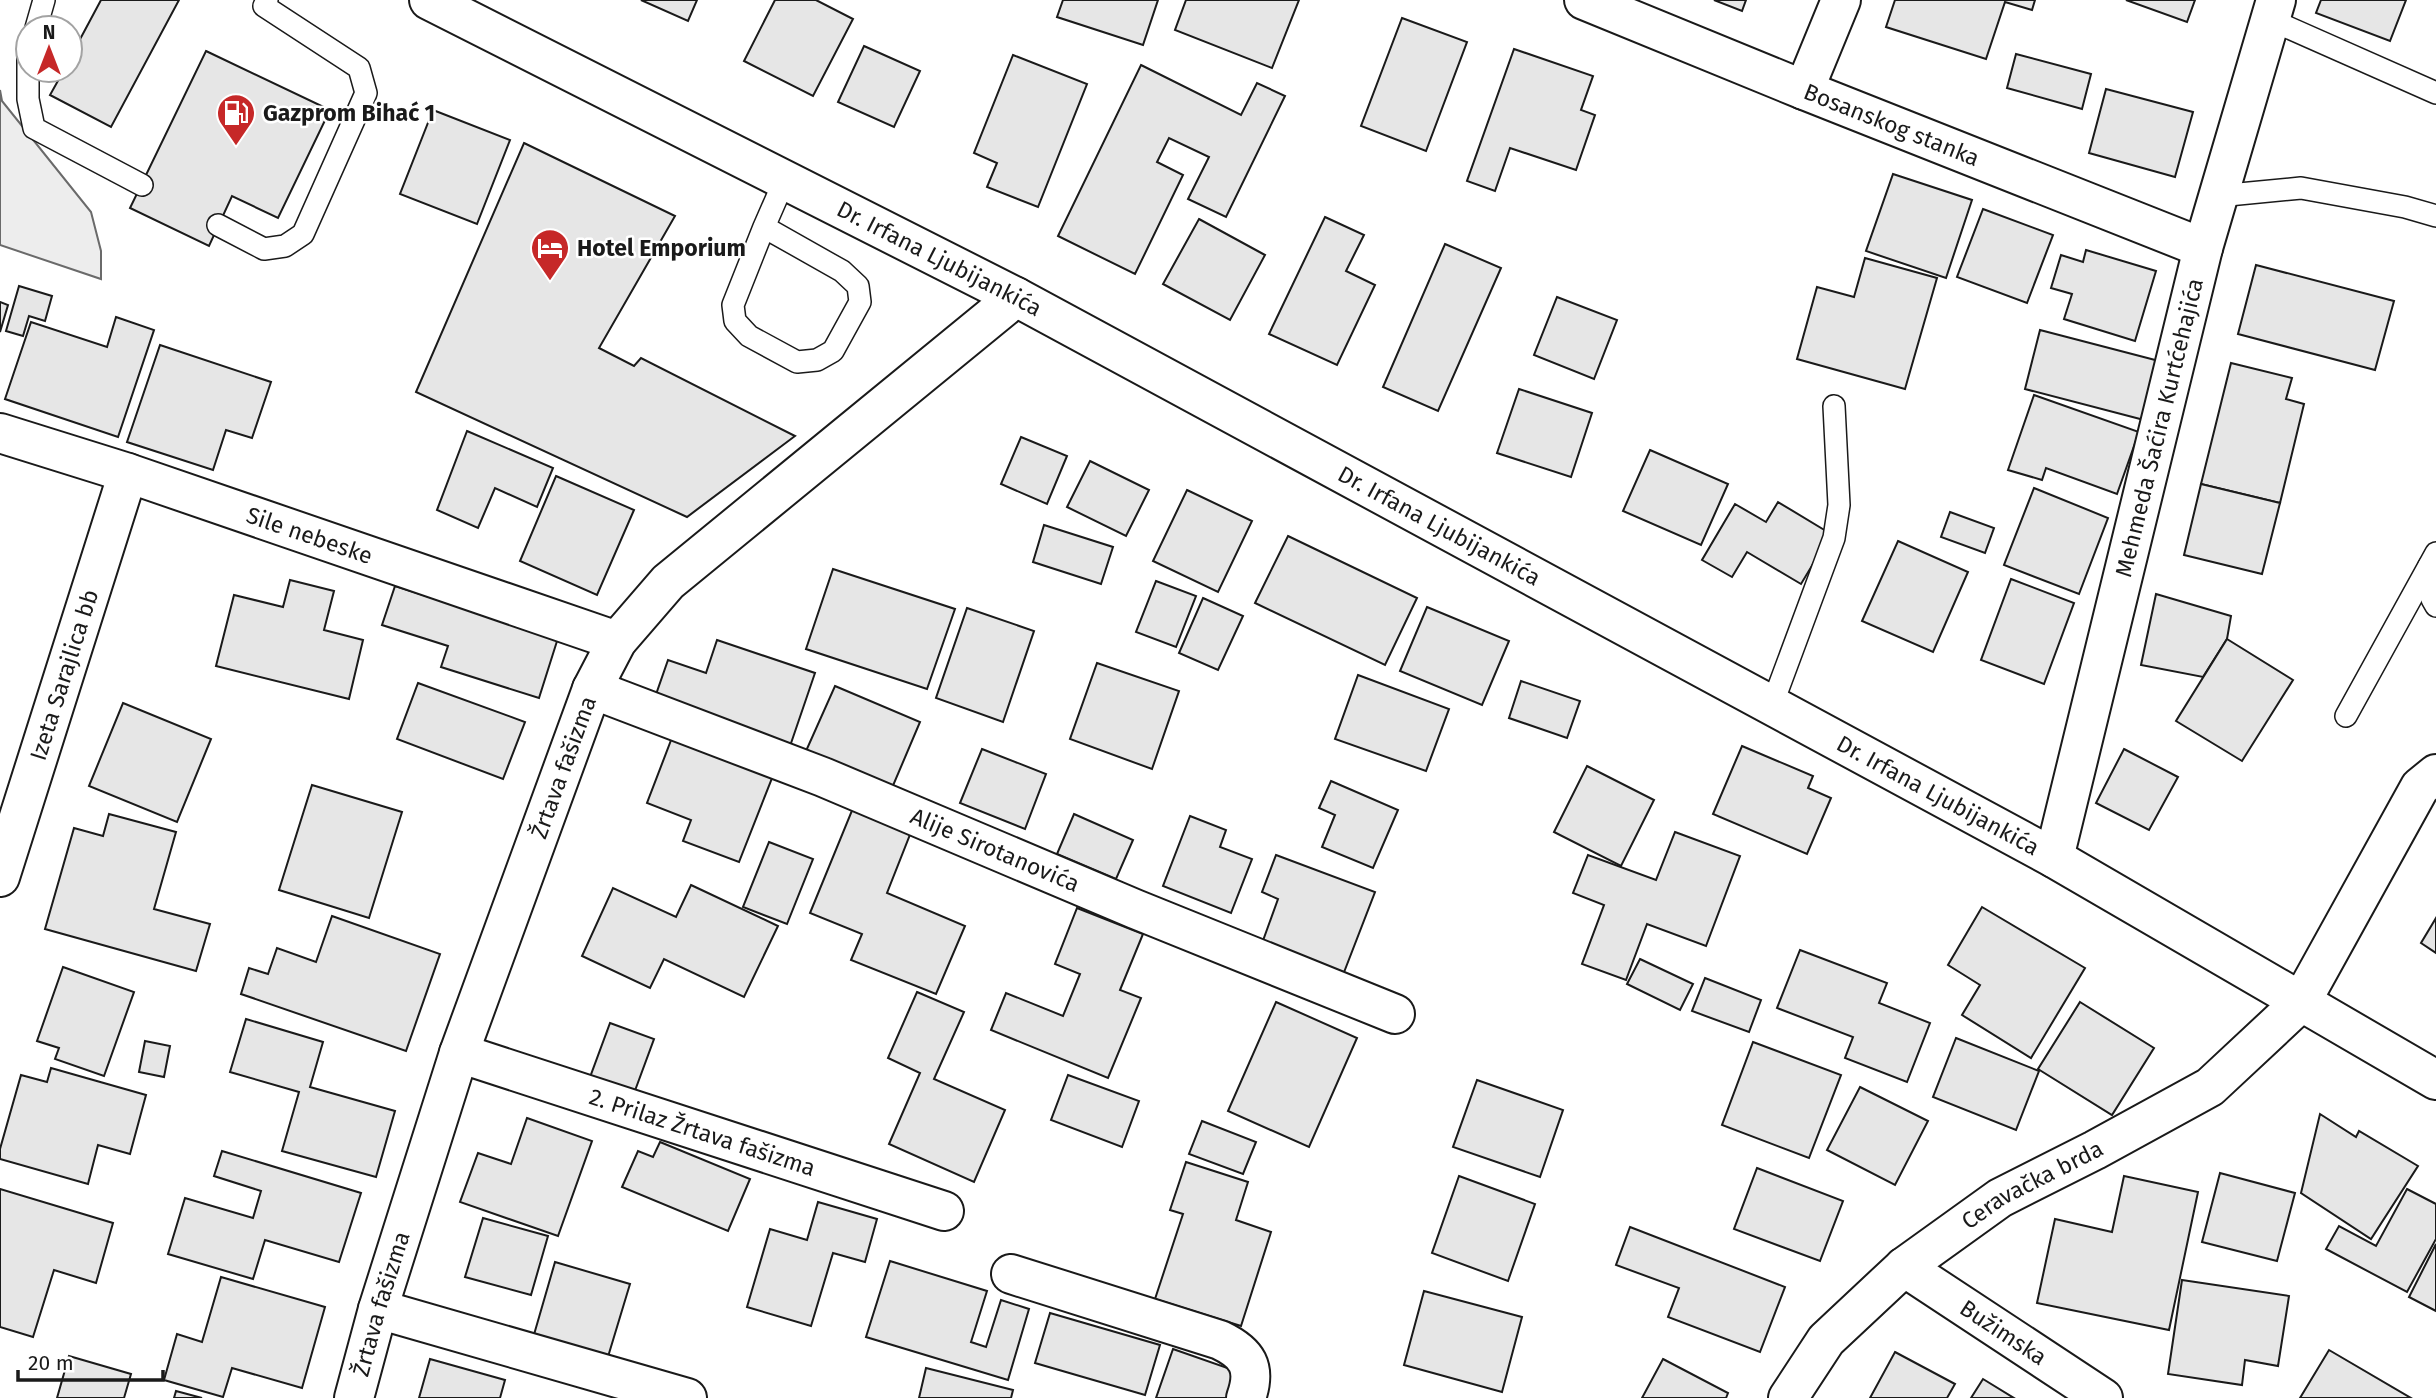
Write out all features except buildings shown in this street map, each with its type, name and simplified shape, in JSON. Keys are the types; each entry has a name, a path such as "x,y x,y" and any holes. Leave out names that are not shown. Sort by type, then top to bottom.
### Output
{"street":[{"name":"Dr. Irfana Ljubijankića","path":"429,0 1016,297 2054,858 2436,1080"},
{"name":"Bosanskog stanka","path":"1584,0 2203,248"},
{"path":"1804,90 1841,0"},
{"name":"Mehmeda Šaćira Kurtćehajića","path":"2054,858 2203,248 2273,10"},
{"name":"Žrtava fašizma","path":"354,1398 378,1309 458,1053 592,689 617,641 668,582 1016,297"},
{"name":"Sile nebeske","path":"0,433 128,473 617,641"},
{"name":"Izeta Sarajlica bb","path":"0,877 128,473"},
{"name":"Alije Sirotanovića","path":"592,689 823,778 1135,909 1395,1014"},
{"name":"Ceravačka brda","path":"1788,1398 1826,1340 1904,1267 2000,1198 2210,1087 2301,1002 2420,787 2436,774"},
{"name":"2. Prilaz Žrtava fašizma","path":"458,1053 944,1211"},
{"name":"Bužimska","path":"1904,1267 2103,1398"},
{"path":"1011,1274 1220,1340 1238,1349 1250,1367 1251,1380 1247,1398"},
{"path":"378,1309 687,1398"}],"lane":[{"path":"218,225 264,249 285,246 303,233 366,93 359,68 262,2"},
{"path":"2273,10 2436,93"},
{"path":"28,84 34,128 142,185"},
{"path":"764,227 842,271 858,286 860,302 833,351 817,360 797,362 749,336 735,321 733,305 764,227 785,179"},
{"path":"2218,196 2301,188 2404,207 2436,216"},
{"path":"1772,705 1834,538 1839,505 1834,406"},
{"path":"2432,560 2432,598 2436,606"},
{"path":"2346,716 2432,560"}],"shaded area":[{"path":"0,90 2,101 91,212 101,251 101,279 0,245"}],"place":[{"name":"Gazprom Bihać 1","path":"236,147"},
{"name":"Hotel Emporium","path":"550,282"}]}
